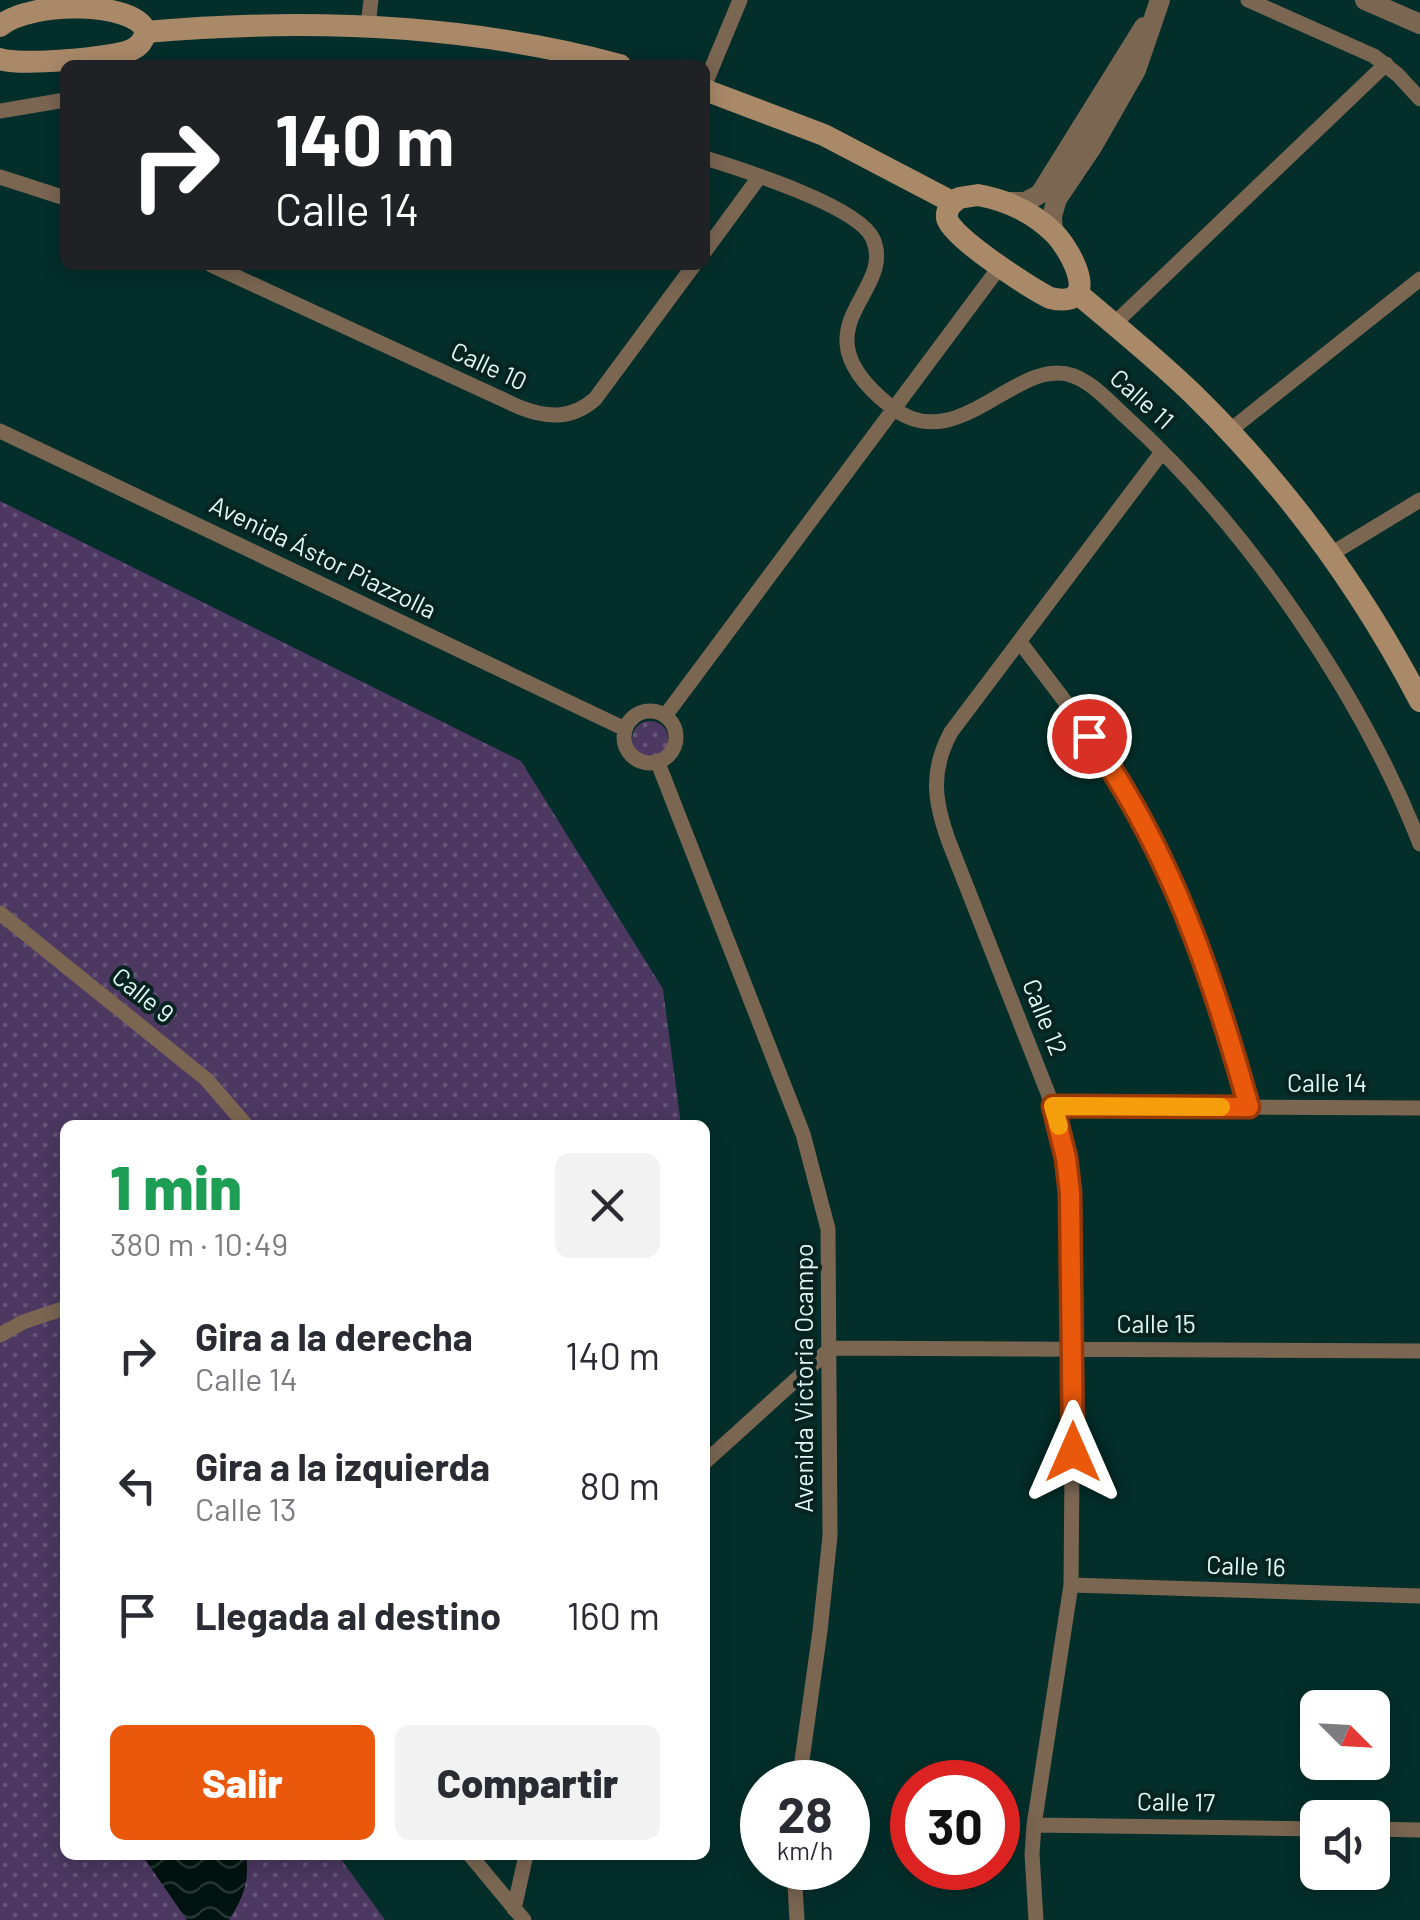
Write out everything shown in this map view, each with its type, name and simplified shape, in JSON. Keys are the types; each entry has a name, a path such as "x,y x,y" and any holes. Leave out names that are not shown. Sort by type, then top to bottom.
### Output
{"main road":[{"path":"0,26 35,4 89,0 132,12 140,18 146,32"},
{"path":"146,32 268,24 368,26 499,40 596,60"},
{"path":"0,58 26,62 120,54 136,47 146,32"},
{"path":"710,89 824,135 952,202"},
{"path":"978,195 1004,202 1054,233 1078,270 1077,293 1068,300 1050,298 950,226 947,218 952,202 959,198 978,195"},
{"path":"1077,293 1182,384 1228,432 1330,554 1417,690"}],"street":[{"path":"368,26 370,0"},
{"path":"710,75 740,0"},
{"path":"1248,0 1386,64 1420,100"},
{"path":"1365,0 1420,24"},
{"path":"1004,202 1025,202 1040,194 1158,4"},
{"path":"1054,233 1052,216 1057,199 1136,70 1158,4"},
{"path":"1114,324 1386,64"},
{"path":"0,111 60,101"},
{"path":"710,160 760,176 855,219 873,238 874,268 849,322 848,351 862,378 893,409"},
{"path":"0,176 60,196"},
{"path":"710,244 760,176"},
{"path":"665,716 1001,264"},
{"name":"Calle 10","path":"223,270 518,407 552,416 583,410 595,399 690,270"},
{"path":"1228,432 1420,279"},
{"name":"Calle 11","path":"893,409 910,417 943,420 980,408 1046,374 1073,376 1098,392 1162,452 1250,552 1320,654 1388,772 1420,844"},
{"name":"Avenida Ástor Piazzolla","path":"0,430 625,729 623,738 628,753 642,763 658,763"},
{"name":"Calle 12","path":"1036,1920 1034,1825 1070,1585 1070,1192 1053,1106 948,842 935,798 934,774 940,752 952,732 1162,452"},
{"path":"1330,554 1420,500"},
{"path":"1020,642 1140,812 1196,935 1249,1107"},
{"path":"625,729 642,712 665,716 674,729 675,746 658,763"},
{"name":"Avenida Victoria Ocampo","path":"658,763 813,1163 828,1229 830,1536 801,1760"},
{"name":"Calle 9","path":"0,913 206,1079 242,1120"},
{"name":"Calle 14","path":"1053,1106 1420,1108"},
{"path":"0,1335 23,1322 60,1310"},
{"path":"710,1457 831,1348"},
{"name":"Calle 15","path":"831,1348 1420,1351"},
{"name":"Calle 16","path":"1070,1585 1420,1596"},
{"name":"Calle 17","path":"1034,1825 1300,1829"},
{"path":"1390,1830 1420,1830"},
{"path":"474,1860 519,1914"},
{"path":"519,1914 525,1860"},
{"path":"795,1890 797,1920"}],"shaded area":[{"path":"0,501 521,761 663,989 680,1120 60,1120 60,1860 342,1860 385,1920 0,1920"},
{"path":"650,721 663,726 668,739 663,752 650,757 637,752 632,739 637,726"}],"water":[{"path":"145,1860 246,1860 244,1889 229,1920 187,1920"}],"slow traffic":[{"path":"1059,1126 1053,1106 1221,1107"}],"route":[{"path":"1073,1452 1070,1192 1053,1106 1249,1107 1218,999 1170,874 1140,812 1089,736"}]}
